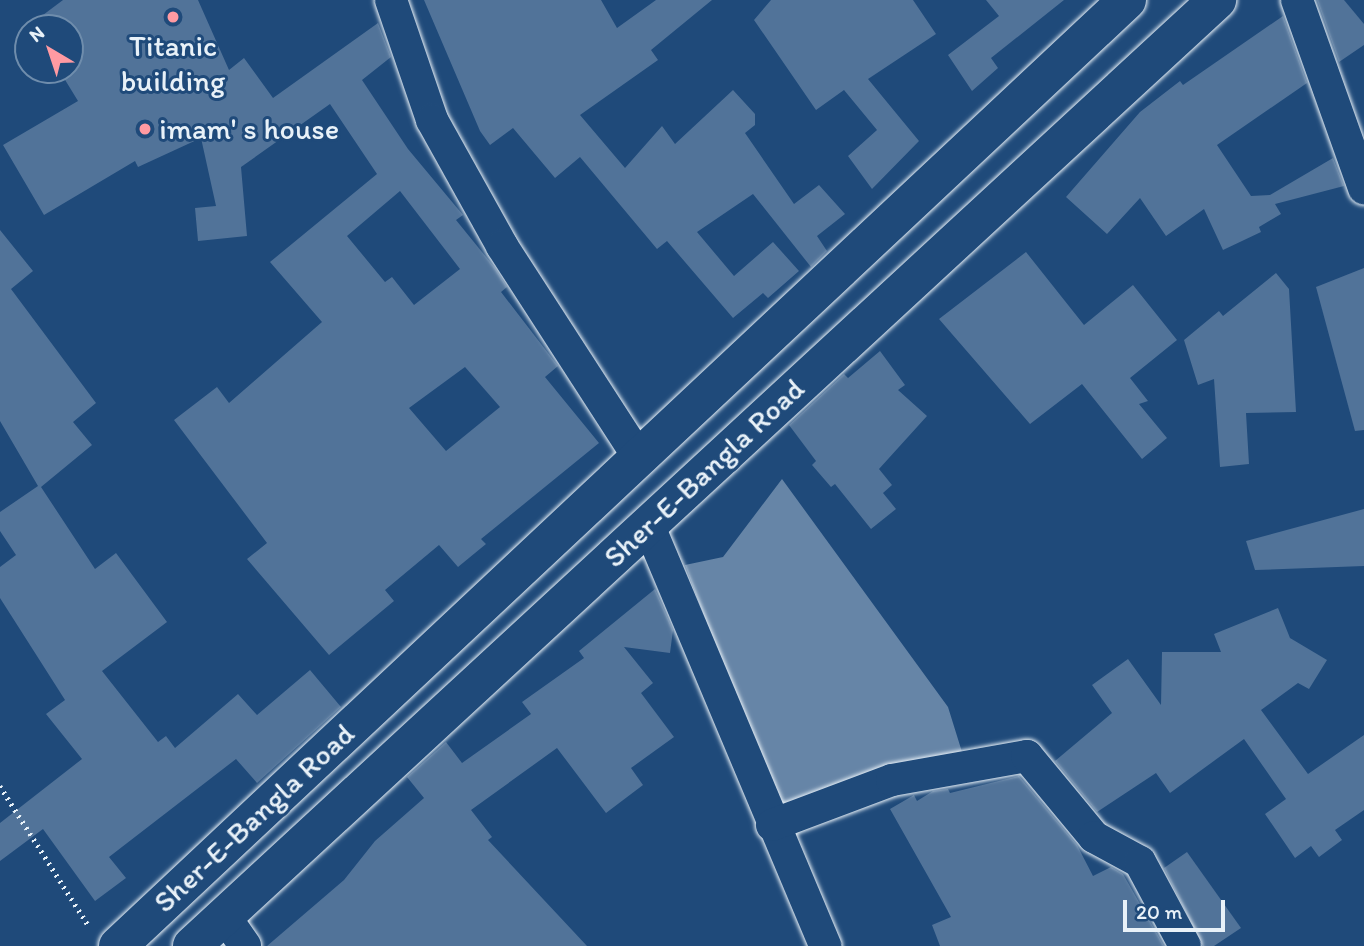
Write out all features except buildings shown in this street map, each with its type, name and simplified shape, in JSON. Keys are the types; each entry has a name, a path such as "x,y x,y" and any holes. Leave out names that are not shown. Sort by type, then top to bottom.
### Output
{"highway":[{"name":"Sher-E-Bangla Road","path":"106,941 640,459 1127,0"},
{"name":"Sher-E-Bangla Road","path":"192,946 235,932 648,524 1217,0"}],"street":[{"path":"391,0 432,120 502,246 640,459"},
{"path":"1297,0 1364,188"},
{"path":"648,524 825,946"},
{"path":"772,825 892,780 1027,756 1094,837 1140,862 1185,946"}],"path":[{"path":"0,786 106,941"}],"water":[{"path":"782,479 948,707 962,752 776,806 685,565 723,557"}],"place":[{"name":"Titanic building","path":"173,17"},
{"name":"imam' s house","path":"145,129"}]}
